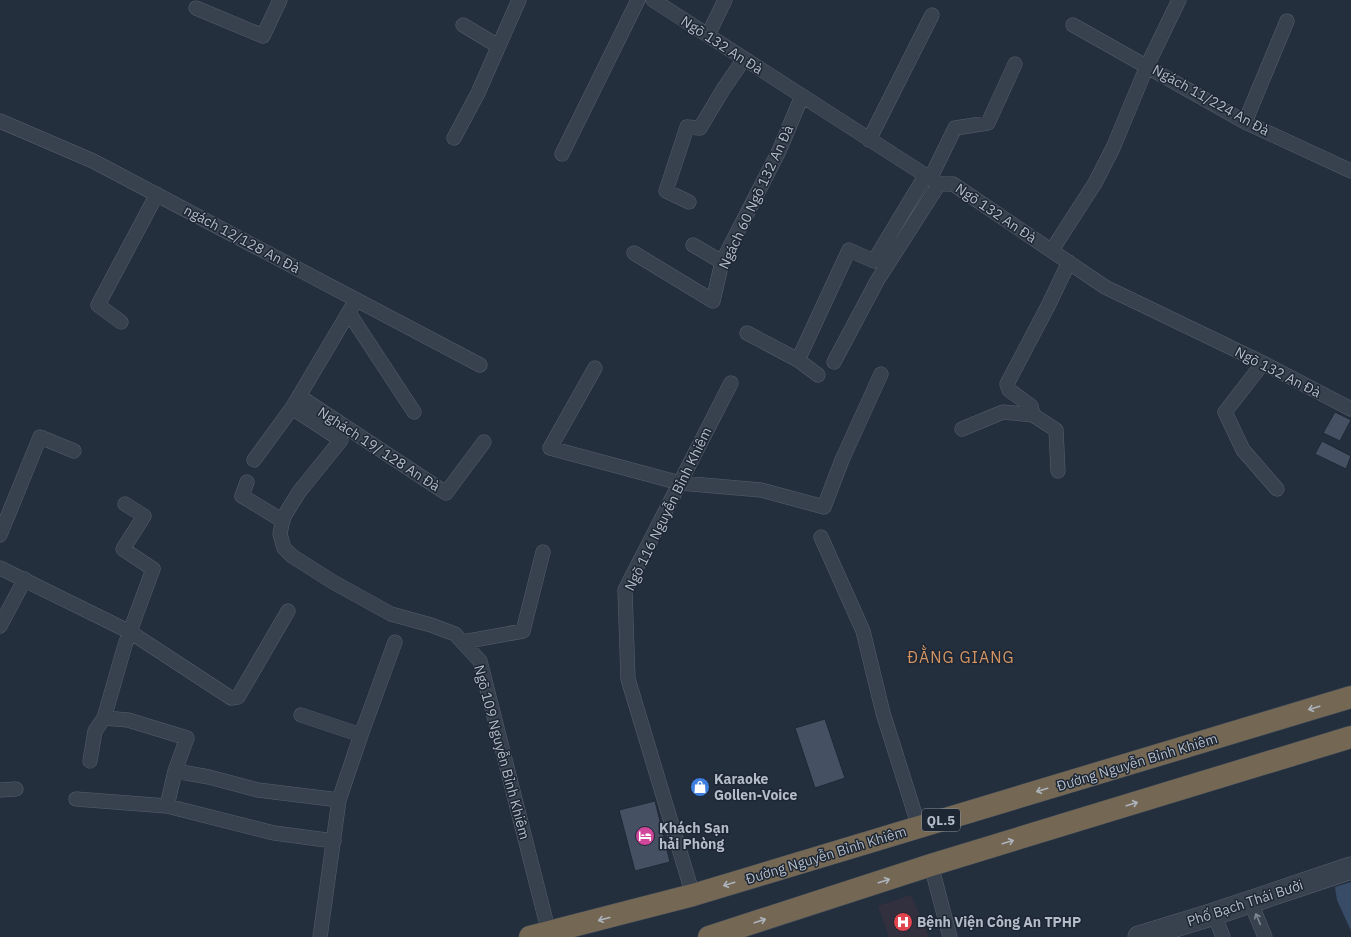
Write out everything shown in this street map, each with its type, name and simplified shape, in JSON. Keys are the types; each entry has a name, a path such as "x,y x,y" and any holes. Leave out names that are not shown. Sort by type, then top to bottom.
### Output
{"highway":[{"name":"Đường Nguyễn Bỉnh Khiêm","path":"539,935 693,895 1351,697"},
{"path":"710,937 931,865 1351,737"}],"street":[{"name":"Phố Bạch Thái Bưởi","path":"1139,937 1214,914 1351,868"}],"lane":[{"path":"196,8 263,36 280,0"},
{"path":"454,138 478,93 519,0"},
{"path":"562,154 638,0"},
{"name":"Ngõ 132 An Đà","path":"653,0 932,180 953,184 1105,287 1263,363 1351,409"},
{"path":"708,35 725,0"},
{"path":"1052,250 1095,183 1113,148 1147,66 1179,0"},
{"path":"869,140 932,16"},
{"path":"1245,122 1288,21"},
{"path":"462,25 498,46"},
{"name":"Ngách 11/224 An Đà","path":"1073,25 1245,122 1351,171"},
{"path":"690,202 666,191 687,127 700,128 724,88 744,59"},
{"path":"834,362 932,180 954,128 988,123 1014,64"},
{"name":"Ngách 60 Ngõ 132 An Đà","path":"634,253 713,301 722,262 779,151 802,96"},
{"name":"ngách 12/128 An Đà","path":"0,121 93,161 480,365"},
{"path":"798,360 849,250 874,262 932,180"},
{"path":"121,322 98,305 157,194"},
{"path":"693,245 722,262"},
{"path":"1033,415 1031,406 1009,390 1007,384 1069,262"},
{"path":"254,460 296,402 356,300"},
{"path":"349,314 414,412"},
{"path":"747,333 798,360 818,375"},
{"path":"1263,363 1225,412 1243,450 1277,489"},
{"path":"595,368 550,448 680,483 761,490 824,507 842,460 881,374"},
{"name":"Ngõ 116 Nguyễn Bỉnh Khiêm","path":"693,895 628,680 625,590 731,383"},
{"name":"Ngõ 109 Nguyễn Bỉnh Khiêm","path":"296,402 341,440 299,492 283,520 280,534 281,542 292,556 333,582 391,614 431,625 455,634 480,662 539,935"},
{"name":"Nghách 19/ 128 An Đà","path":"296,402 446,493 484,442"},
{"path":"962,429 1003,412 1033,415 1056,430 1058,471"},
{"path":"0,535 40,437 74,451"},
{"path":"247,482 242,496 283,520"},
{"path":"90,761 95,731 104,718 130,632 153,569 123,549 144,516 125,504"},
{"path":"821,537 863,631 883,714 919,827"},
{"path":"462,642 523,631 543,552"},
{"path":"0,568 130,632 230,698 238,697 288,611"},
{"path":"0,626 25,579"},
{"path":"320,937 339,800 360,735 395,642"},
{"path":"300,715 360,735"},
{"path":"104,718 128,720 187,738 175,771 167,806"},
{"path":"175,771 209,777 258,790 339,800"},
{"path":"0,790 16,790"},
{"path":"76,799 167,806 274,833 334,841"},
{"path":"931,865 950,937"},
{"path":"1250,901 1265,937"},
{"path":"1214,914 1223,937"}],"shaded area":[{"name":"Bệnh Viện Công An TPHP","path":"911,895 929,937 889,937 878,906"}],"water":[{"path":"1351,882 1351,931 1337,900 1335,887"}],"building":[{"path":"1335,412 1351,420 1340,441 1323,433"},
{"path":"1322,441 1351,456 1346,469 1315,454"},
{"path":"825,719 845,778 815,788 795,728"},
{"name":"Khách Sạn hải Phòng","path":"655,801 670,862 635,871 619,810"}],"place":[{"name":"Karaoke Gollen-Voice","path":"700,787"},
{"name":"Khách Sạn hải Phòng","path":"645,836"},
{"name":"Bệnh Viện Công An TPHP","path":"903,922"}],"district":[{"name":"ĐẰNG GIANG","path":"961,657"}]}
